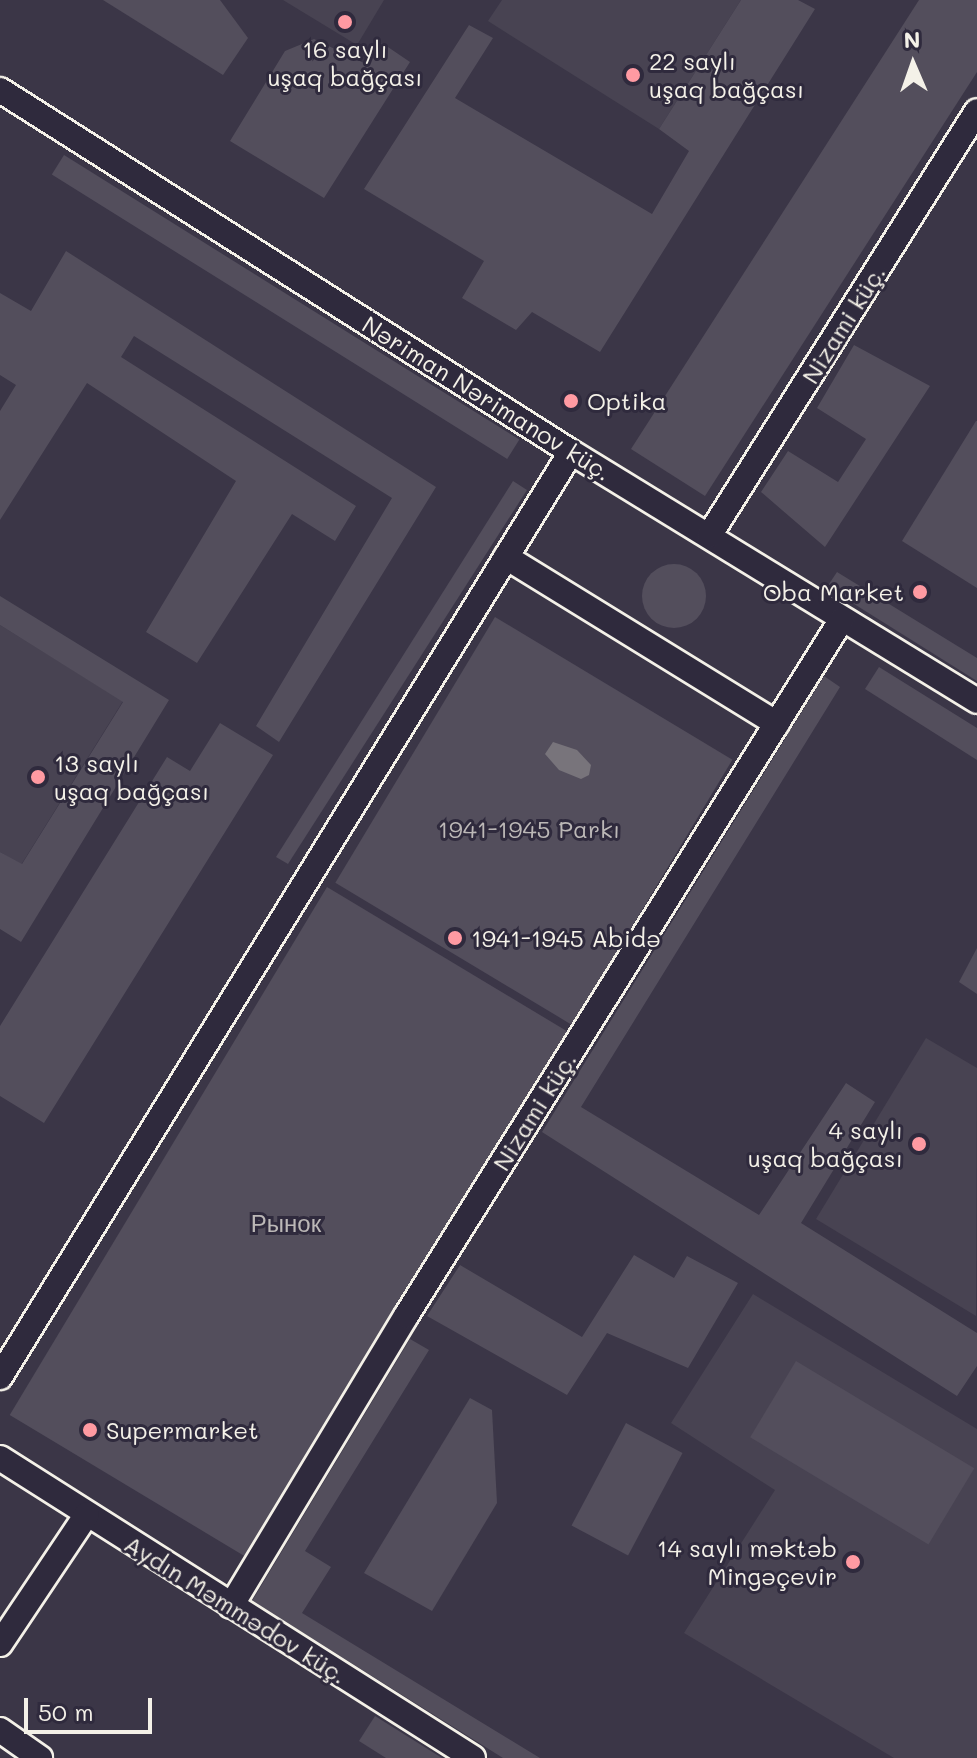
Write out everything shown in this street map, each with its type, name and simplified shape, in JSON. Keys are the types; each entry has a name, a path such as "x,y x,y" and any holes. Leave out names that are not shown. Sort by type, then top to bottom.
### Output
{"street":[{"name":"Nəriman Nərimanov küç.","path":"0,90 571,452 977,701"},
{"name":"Nizami küç.","path":"709,536 977,111"},
{"path":"0,1377 571,452"},
{"path":"506,557 777,724"},
{"name":"Nizami küç.","path":"231,1606 406,1316 842,619"},
{"name":"Aydın Məmmədov küç.","path":"0,1458 473,1758"},
{"path":"0,1644 87,1514"},
{"path":"0,1730 40,1758"}],"shaded area":[{"name":"16 saylı uşaq bağçası","path":"283,0 384,0 357,45"},
{"name":"22 saylı uşaq bağçası","path":"502,0 741,0 659,129 488,21"},
{"name":"13 saylı uşaq bağçası","path":"0,625 123,701 21,865 0,852"},
{"path":"553,742 577,750 591,765 589,775 581,779 559,770 545,754"},
{"name":"4 saylı uşaq bağçası","path":"926,1038 977,1068 976,1316 816,1219"},
{"name":"14 saylı məktəb Mingəçevir","path":"753,1294 977,1429 977,1758 894,1758 684,1633 775,1490 671,1423"}],"green space":[{"path":"103,0 220,0 248,38 223,75"},
{"path":"741,0 798,0 815,9 600,352 532,312 516,330 462,298 484,261 364,189 469,25 493,38 455,98 652,214 689,151 659,129"},
{"path":"919,0 977,0 977,72 705,496 631,449"},
{"path":"314,39 366,64 382,43 410,62 324,198 230,141 285,51"},
{"path":"64,155 519,440 507,459 52,175"},
{"path":"66,251 436,487 279,742 256,726 392,498 134,336 121,357 356,506 335,541 292,514 197,663 146,632 236,481 87,383 0,520 0,411 16,385 0,375 0,293 31,311"},
{"path":"854,345 930,386 825,547 761,492 788,451 838,482 866,439 817,408"},
{"path":"977,421 977,588 902,541"},
{"path":"513,481 527,490 288,864 276,857"},
{"path":"668,564 680,564 697,573 704,584 704,608 697,619 680,628 668,628 656,623 647,614 642,602 642,590 647,578 656,569"},
{"path":"837,572 977,658 977,681 827,587"},
{"path":"0,596 169,700 21,942 0,929 0,852 22,864 123,702 0,625"},
{"name":"1941-1945 Parkı","path":"495,617 732,760 573,1025 335,883"},
{"path":"879,667 977,728 977,760 865,689"},
{"path":"824,676 840,687 581,1107 759,1215 846,1083 875,1102 801,1223 977,1333 977,1366 957,1396 542,1132"},
{"path":"220,723 273,755 44,1123 0,1096 0,1026 167,757 190,771"},
{"name":"Рынок","path":"327,887 568,1032 251,1560 10,1415"},
{"path":"977,948 977,994 959,982"},
{"path":"634,1255 674,1278 687,1256 738,1283 688,1368 607,1333 567,1395 427,1316 460,1265 582,1337"},
{"path":"410,1339 429,1350 305,1551 331,1567 302,1613 540,1758 503,1758 252,1601"},
{"path":"796,1361 974,1468 928,1544 750,1437"},
{"path":"470,1398 492,1410 497,1503 432,1611 364,1573"},
{"path":"626,1423 683,1453 628,1555 572,1525"},
{"path":"375,1716 442,1758 386,1758 359,1741"}],"place":[{"name":"16 saylı uşaq bağçası","path":"345,22"},
{"name":"22 saylı uşaq bağçası","path":"633,75"},
{"name":"Optika","path":"571,401"},
{"name":"Oba Market","path":"920,592"},
{"name":"13 saylı uşaq bağçası","path":"38,777"},
{"name":"1941-1945 Abidə","path":"455,938"},
{"name":"4 saylı uşaq bağçası","path":"919,1144"},
{"name":"Supermarket","path":"90,1430"},
{"name":"14 saylı məktəb Mingəçevir","path":"853,1562"}]}
